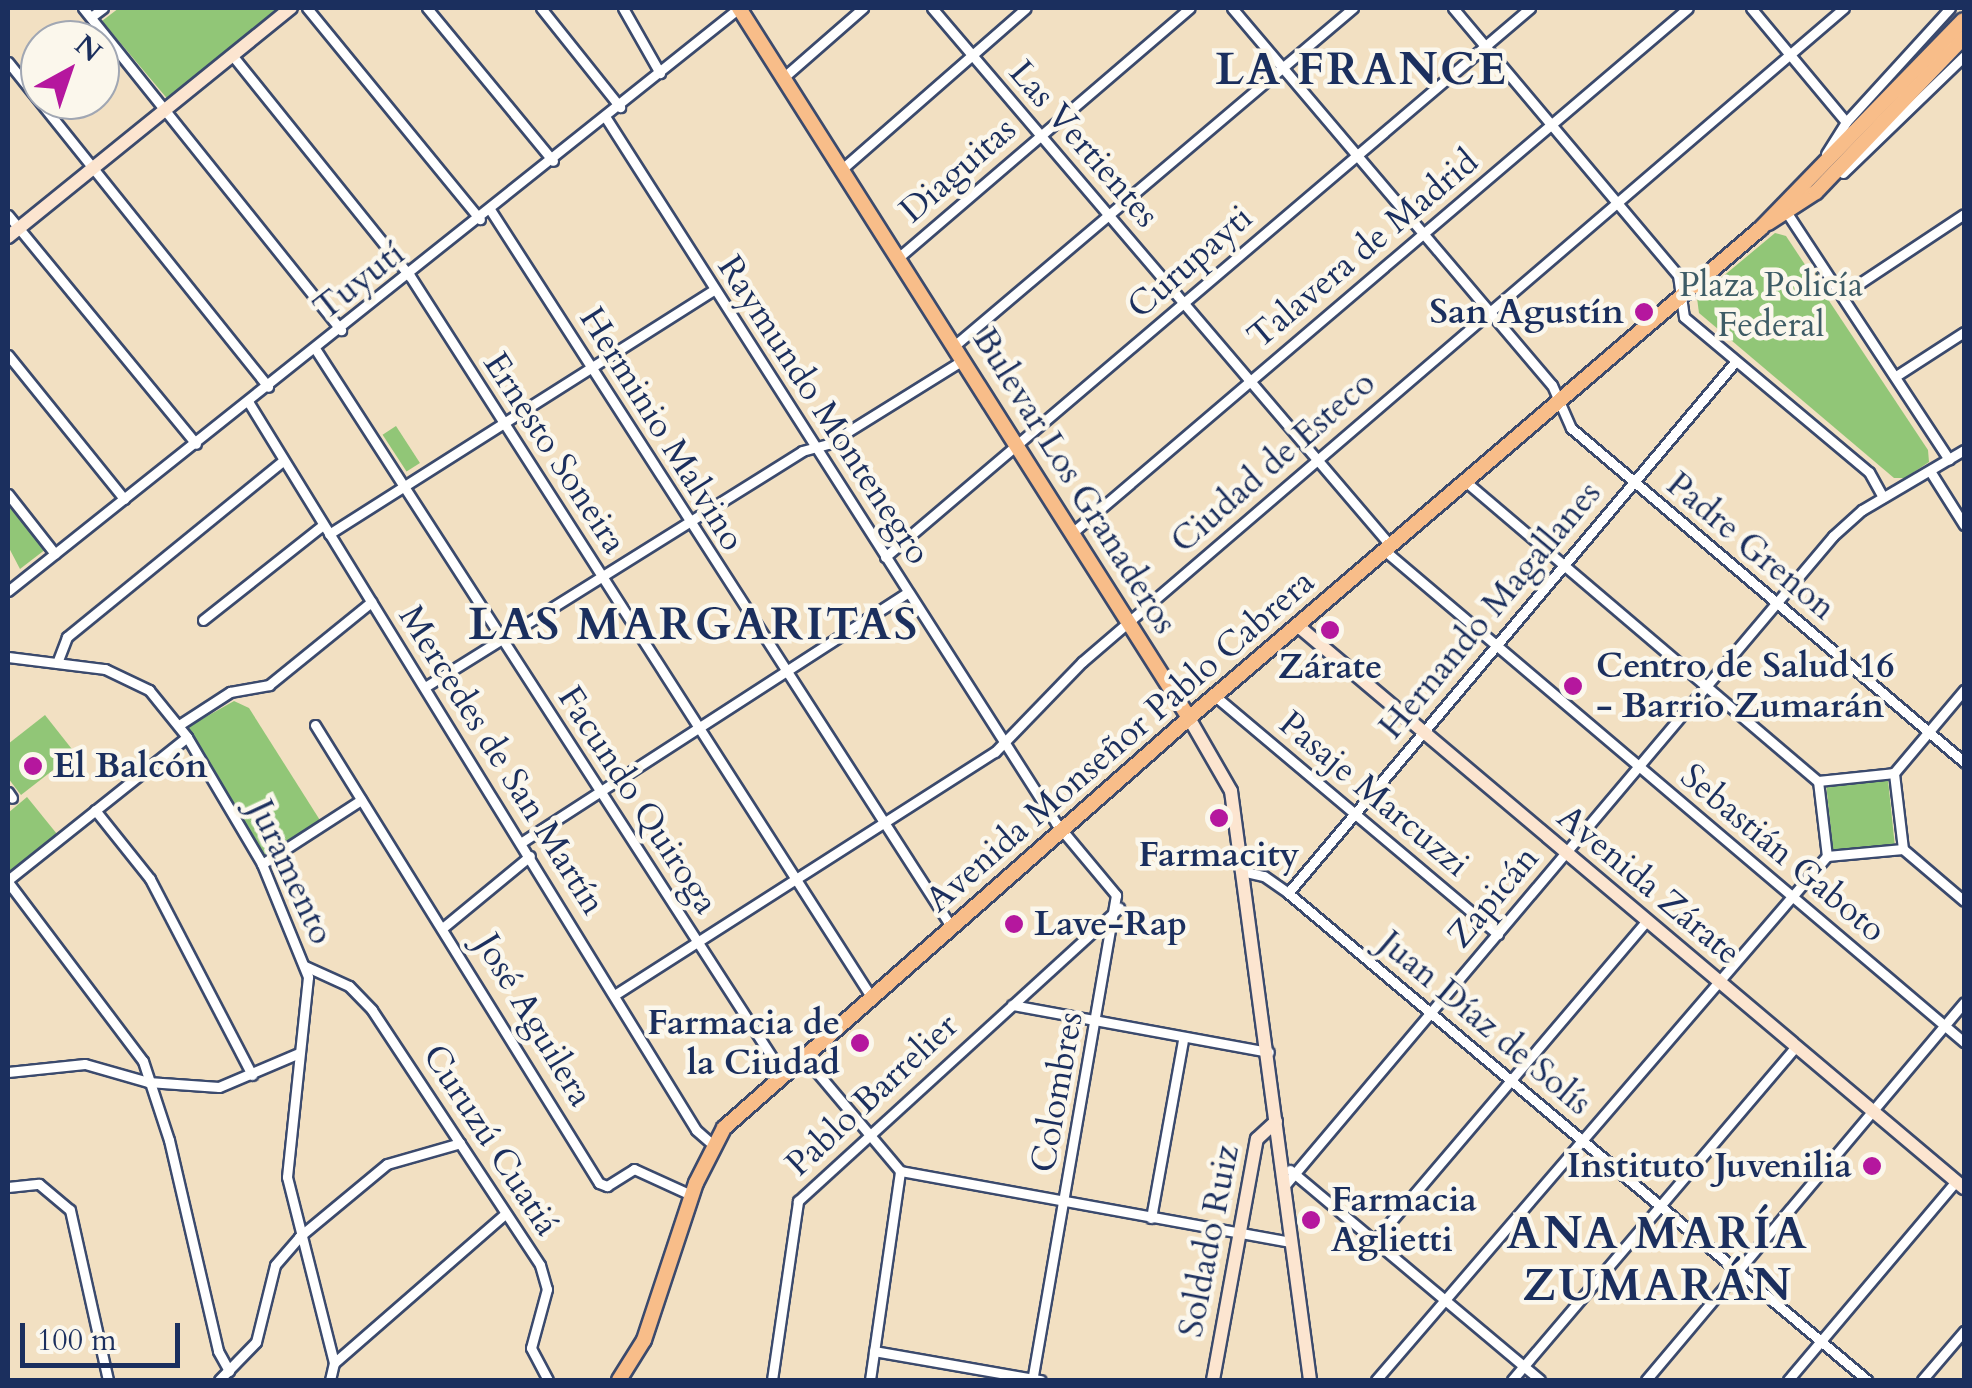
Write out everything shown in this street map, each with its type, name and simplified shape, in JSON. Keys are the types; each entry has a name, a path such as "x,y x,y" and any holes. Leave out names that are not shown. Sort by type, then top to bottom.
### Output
{"main road":[{"path":"13,233 291,8"},
{"name":"Bulevar Los Granaderos","path":"739,8 1228,780 1246,872 1276,1121 1289,1170 1285,1185 1310,1380"},
{"name":"Avenida Monseñor Pablo Cabrera","path":"618,1380 644,1340 712,1144 784,1076 1296,625 1767,223 1963,20"},
{"name":"Avenida Monseñor Pablo Cabrera","path":"1767,223 1816,192 1964,37"},
{"name":"Avenida Zárate","path":"1296,625 1960,1185"},
{"name":"Soldado Ruiz","path":"1212,1380 1257,1138 1276,1121"}],"street":[{"path":"82,8 341,330"},
{"path":"91,17 103,8"},
{"path":"306,8 480,219"},
{"path":"426,8 553,161"},
{"path":"541,8 620,106"},
{"path":"623,8 660,73"},
{"name":"Tuyutí","path":"8,591 410,276 739,8"},
{"path":"784,77 863,8"},
{"name":"Las Vertientes","path":"932,8 1110,214 1387,548"},
{"path":"842,170 1026,8"},
{"name":"Diaguitas","path":"898,258 1190,8"},
{"name":"Padre Grenon","path":"1232,8 1490,312 1560,402 1571,428 1964,762"},
{"path":"954,346 1353,8"},
{"path":"1453,8 1678,275 1684,317 1869,472 1883,497"},
{"name":"Curupayti","path":"886,557 1530,8"},
{"name":"Talavera de Madrid","path":"1072,532 1688,8"},
{"path":"1751,8 1846,122"},
{"name":"Ciudad de Esteco","path":"616,994 1004,742 1129,622 1844,8"},
{"name":"Avenida Monseñor Pablo Cabrera","path":"1818,166 1846,122 1950,8"},
{"name":"Ernesto Soneira","path":"232,55 410,276 872,998"},
{"name":"Avenida Monseñor Pablo Cabrera","path":"1816,192 1964,56"},
{"path":"8,62 268,386"},
{"name":"Raymundo Montenegro","path":"606,118 1062,831"},
{"name":"Herminio Malvino","path":"490,211 952,928"},
{"path":"1787,213 1949,460"},
{"path":"1842,295 1964,214"},
{"path":"8,215 13,233 196,444"},
{"path":"204,620 326,529 404,485 713,290"},
{"path":"1896,376 1964,332"},
{"name":"Facundo Quiroga","path":"316,350 784,1076"},
{"path":"8,355 124,499"},
{"path":"426,686 686,520 963,360"},
{"name":"Hernando Magallanes","path":"1288,893 1735,362"},
{"name":"Mercedes de San Martín","path":"249,403 616,994 696,1130 712,1144"},
{"name":"Zapicán","path":"1289,1170 1430,1014 1848,520 1964,450"},
{"path":"57,663 67,637 283,461"},
{"path":"1930,471 1964,525"},
{"path":"1465,481 1818,781 1827,856"},
{"path":"8,494 55,554"},
{"name":"Sebastián Gaboto","path":"1387,548 1495,646 1964,1042"},
{"path":"522,842 908,592"},
{"path":"178,725 230,692 269,685 371,602"},
{"name":"Juramento","path":"8,658 106,669 135,680 188,737 262,864 306,966 286,1166 298,1238 334,1363"},
{"path":"1818,781 1894,773 1964,690"},
{"name":"Pasaje Marcuzzi","path":"1215,696 1498,934"},
{"name":"José Aguilera","path":"316,724 445,926 599,1183 608,1186 634,1168 692,1195"},
{"path":"188,737 8,881 127,1037 148,1082 168,1140 218,1350 229,1371"},
{"path":"1894,773 1902,849 1964,901"},
{"path":"262,864 361,800"},
{"path":"95,810 144,868 252,1075"},
{"path":"1062,831 1111,887 1119,908"},
{"path":"1376,1380 1585,1144 1827,856 1902,849"},
{"path":"445,926 530,856"},
{"name":"Juan Díaz de Solís","path":"1246,872 1264,876 1288,893 1867,1380"},
{"name":"Pablo Barrelier","path":"772,1380 795,1208 868,1135 1119,908"},
{"name":"Colombres","path":"1035,1380 1119,908"},
{"path":"1374,1240 1646,922"},
{"name":"Curuzú Cuatiá","path":"306,966 349,986 372,1010 545,1275 531,1348 548,1380"},
{"path":"1646,1380 1964,1002"},
{"path":"1012,1005 1096,1024 1269,1052"},
{"path":"1150,1218 1184,1040"},
{"path":"1512,1380 1795,1046"},
{"path":"8,1072 93,1064 148,1082 219,1086 298,1053"},
{"path":"805,1058 900,1171 1292,1242"},
{"path":"219,1380 256,1342 275,1265 298,1238 386,1164 460,1143"},
{"path":"1289,1170 1540,1380"},
{"path":"870,1380 900,1171"},
{"path":"8,1187 39,1184 70,1210 108,1380"},
{"path":"1788,1380 1960,1185"},
{"path":"330,1380 334,1363 505,1214"},
{"path":"1922,1380 1964,1331"},
{"path":"874,1351 1035,1380"}],"green space":[{"path":"119,8 284,8 170,102 120,42 120,20 103,20"},
{"name":"Plaza Policía Federal","path":"1775,233 1786,236 1928,450 1929,462 1905,478 1894,478 1699,313 1697,298"},
{"path":"396,426 420,463 407,472 383,435"},
{"path":"8,504 46,549 20,569 8,546"},
{"path":"234,701 249,708 323,825 265,859 188,727"},
{"name":"El Balcón","path":"45,715 75,753 21,795 8,778 8,744"},
{"path":"1888,780 1895,845 1833,851 1826,786"},
{"path":"27,797 57,834 8,875 8,813"}],"place":[{"name":"San Agustín","path":"1644,312"},
{"name":"Zárate","path":"1330,630"},
{"name":"Centro de Salud 16 - Barrio Zumarán","path":"1573,686"},
{"name":"El Balcón","path":"33,766"},
{"name":"Farmacity","path":"1219,818"},
{"name":"Lave-Rap","path":"1014,924"},
{"name":"Farmacia de la Ciudad","path":"860,1043"},
{"name":"Instituto Juvenilia","path":"1872,1166"},
{"name":"Farmacia Aglietti","path":"1311,1220"}],"district":[{"name":"LA FRANCE","path":"1362,70"},
{"name":"LAS MARGARITAS","path":"694,625"},
{"name":"ANA MARÍA ZUMARÁN","path":"1658,1260"}]}
